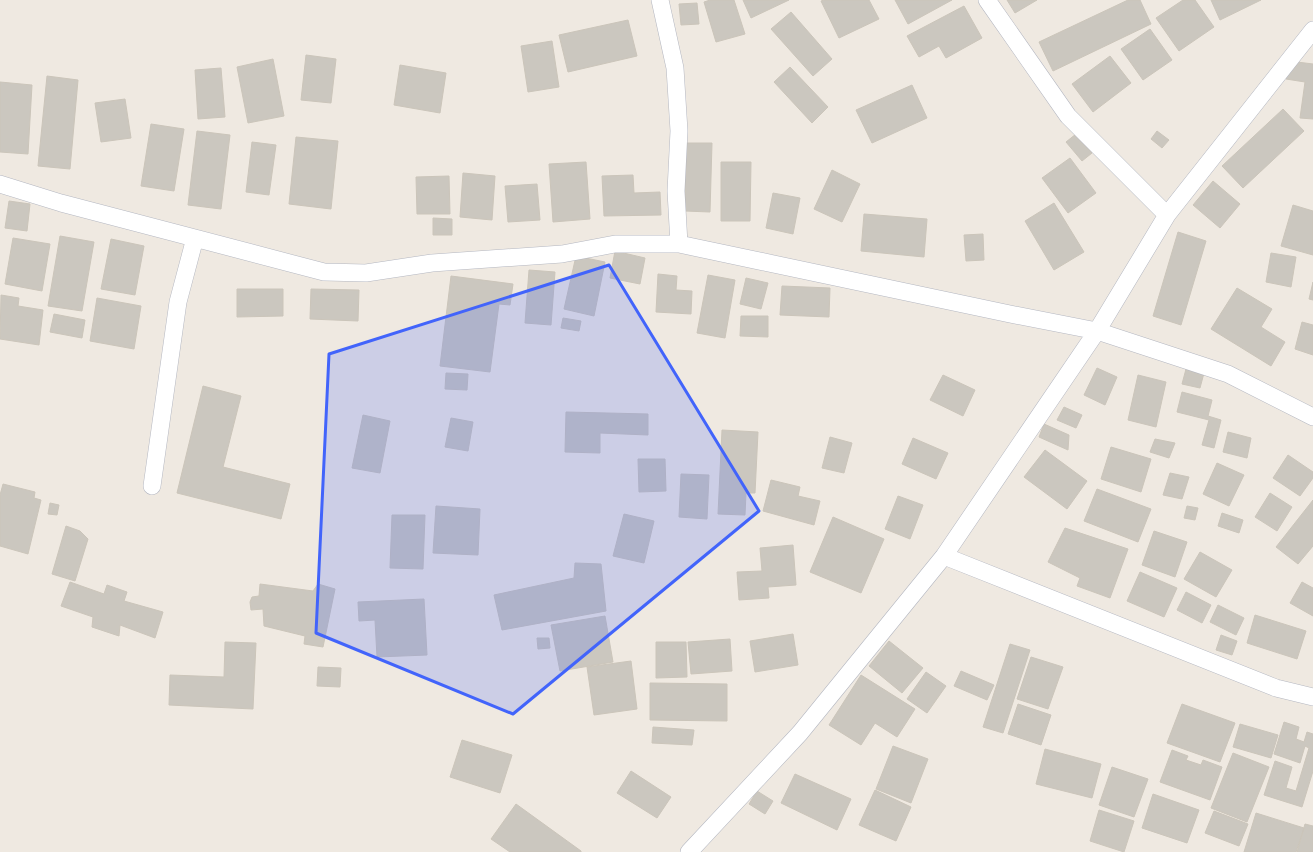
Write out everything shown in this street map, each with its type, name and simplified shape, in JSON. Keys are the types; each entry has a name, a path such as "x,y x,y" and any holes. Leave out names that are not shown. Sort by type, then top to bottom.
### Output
{"street":[{"path":"660,0 675,68 679,131 676,190 679,244"},
{"path":"987,0 1068,116 1167,215"},
{"path":"689,852 800,733 944,556 1097,330 1167,215 1313,30"},
{"path":"0,184 61,203 324,272 366,274 432,263 562,254 615,244 679,244 1003,312 1097,330 1228,374 1313,417"},
{"path":"152,486 178,302 195,238"},
{"path":"944,556 1276,688 1313,697"}],"highlighted area":[{"path":"609,265 759,511 513,714 316,633 329,354"}],"building":[{"path":"710,0 734,0 745,34 716,42 704,2"},
{"path":"743,0 789,0 751,18"},
{"path":"869,0 879,19 839,38 821,1"},
{"path":"895,0 952,0 908,24"},
{"path":"1007,0 1037,0 1015,13"},
{"path":"1128,0 1140,0 1151,24 1053,71 1039,42"},
{"path":"1183,0 1195,0 1214,27 1179,51 1156,18"},
{"path":"1211,0 1261,0 1220,20"},
{"path":"697,3 699,24 681,25 679,4"},
{"path":"964,6 982,38 946,58 939,46 919,57 907,36"},
{"path":"791,12 832,59 813,76 771,29"},
{"path":"628,20 637,56 568,72 559,35"},
{"path":"1150,29 1172,60 1143,80 1121,49"},
{"path":"552,41 559,87 528,92 521,46"},
{"path":"306,55 336,59 331,103 301,100"},
{"path":"1110,56 1131,83 1093,112 1072,84"},
{"path":"273,59 284,116 248,123 237,67"},
{"path":"1289,61 1313,64 1313,119 1300,118 1305,82 1286,79"},
{"path":"400,65 446,73 440,113 394,105"},
{"path":"790,67 828,107 812,123 774,82"},
{"path":"221,68 225,117 198,119 195,70"},
{"path":"47,76 78,80 70,169 38,166"},
{"path":"0,82 32,85 28,154 0,152"},
{"path":"912,85 927,118 872,143 856,110"},
{"path":"125,99 131,138 101,142 95,103"},
{"path":"1283,109 1304,131 1243,188 1222,166"},
{"path":"151,124 184,129 174,191 141,186"},
{"path":"197,131 230,135 221,209 188,205"},
{"path":"1157,131 1169,140 1162,148 1151,139"},
{"path":"1076,134 1092,153 1082,161 1066,142"},
{"path":"296,137 338,141 331,209 289,204"},
{"path":"252,142 276,145 269,195 246,192"},
{"path":"686,143 712,143 710,212 685,211"},
{"path":"1070,158 1096,193 1068,213 1042,178"},
{"path":"586,162 590,219 553,222 549,164"},
{"path":"721,162 751,162 750,221 721,221"},
{"path":"832,170 860,184 842,222 814,209"},
{"path":"463,173 495,176 492,220 460,217"},
{"path":"633,175 634,193 660,192 661,215 604,216 602,176"},
{"path":"449,176 450,214 417,214 416,177"},
{"path":"1213,181 1240,204 1220,228 1193,205"},
{"path":"537,184 540,220 508,222 505,186"},
{"path":"773,193 800,198 793,234 766,228"},
{"path":"9,201 30,204 27,231 5,228"},
{"path":"1054,203 1084,252 1054,270 1025,221"},
{"path":"1293,205 1313,211 1313,255 1281,246"},
{"path":"864,214 927,219 924,257 861,251"},
{"path":"433,218 452,219 452,235 433,235"},
{"path":"1178,232 1206,241 1181,325 1153,316"},
{"path":"983,234 984,260 966,261 964,235"},
{"path":"60,236 94,242 82,311 48,306"},
{"path":"13,238 50,244 42,291 5,284"},
{"path":"111,239 144,246 135,295 101,289"},
{"path":"615,251 645,258 640,284 610,278"},
{"path":"1271,253 1296,257 1291,287 1266,282"},
{"path":"576,256 605,262 594,316 564,309"},
{"path":"529,270 555,272 551,325 525,323"},
{"path":"658,274 677,276 676,290 692,291 691,314 656,312"},
{"path":"708,275 735,280 725,338 697,333"},
{"path":"451,276 513,284 510,305 499,304 490,372 440,366"},
{"path":"746,278 768,283 761,309 740,304"},
{"path":"1313,282 1313,300 1309,299"},
{"path":"782,286 830,288 829,317 780,315"},
{"path":"1237,288 1272,309 1261,327 1285,342 1271,366 1211,329"},
{"path":"237,289 283,289 283,316 237,317"},
{"path":"311,289 359,290 358,321 310,319"},
{"path":"1,295 19,298 18,306 43,310 39,345 0,339"},
{"path":"97,298 141,306 134,349 90,341"},
{"path":"54,314 85,320 82,338 50,332"},
{"path":"741,316 768,316 768,337 740,336"},
{"path":"563,318 581,321 579,331 561,328"},
{"path":"1302,322 1313,325 1313,355 1295,349"},
{"path":"1097,368 1117,377 1105,405 1084,395"},
{"path":"1186,369 1204,373 1200,388 1182,384"},
{"path":"446,373 468,374 467,390 445,389"},
{"path":"943,375 975,390 963,416 930,400"},
{"path":"1138,375 1166,382 1156,427 1128,420"},
{"path":"203,386 241,396 223,467 290,484 281,519 177,493"},
{"path":"1182,392 1212,400 1208,416 1221,420 1214,448 1202,445 1209,420 1177,412"},
{"path":"1064,407 1082,415 1076,428 1057,420"},
{"path":"566,412 648,414 648,435 600,433 600,453 565,452"},
{"path":"363,415 390,421 380,473 352,468"},
{"path":"451,418 473,422 468,451 445,447"},
{"path":"1044,424 1069,435 1068,450 1039,437"},
{"path":"722,430 758,432 755,493 746,493 745,515 718,514"},
{"path":"1228,432 1251,438 1247,458 1223,452"},
{"path":"830,437 852,443 844,473 822,468"},
{"path":"913,438 948,453 936,479 902,464"},
{"path":"1155,439 1175,443 1169,458 1150,452"},
{"path":"1111,447 1151,459 1141,492 1101,479"},
{"path":"1045,450 1087,481 1067,509 1024,477"},
{"path":"1288,455 1313,472 1313,478 1300,496 1273,478"},
{"path":"638,459 665,459 666,491 639,492"},
{"path":"1217,463 1244,475 1229,506 1203,494"},
{"path":"1170,473 1189,477 1182,499 1163,495"},
{"path":"681,474 709,475 707,519 679,517"},
{"path":"771,480 800,487 798,496 820,501 814,525 763,511"},
{"path":"3,484 35,492 34,498 41,500 28,554 0,546 0,495"},
{"path":"1097,489 1151,509 1138,542 1084,521"},
{"path":"1270,493 1292,507 1277,531 1255,517"},
{"path":"898,496 923,505 910,539 885,529"},
{"path":"1313,500 1313,546 1298,564 1276,547"},
{"path":"50,503 59,505 57,515 48,514"},
{"path":"436,506 480,509 478,555 433,553"},
{"path":"1187,506 1198,508 1195,520 1184,518"},
{"path":"1222,513 1243,520 1239,533 1218,526"},
{"path":"624,514 654,521 644,563 613,556"},
{"path":"392,515 425,515 423,569 390,568"},
{"path":"833,517 884,539 861,593 810,572"},
{"path":"66,526 80,531 88,539 75,581 52,574"},
{"path":"1065,528 1128,549 1110,598 1077,586 1080,578 1048,562"},
{"path":"1154,531 1187,542 1175,577 1142,565"},
{"path":"793,545 796,585 768,587 769,598 739,600 737,572 762,571 760,548"},
{"path":"1200,552 1232,570 1216,597 1184,579"},
{"path":"575,563 601,564 606,611 502,630 494,595 574,578"},
{"path":"1140,572 1177,588 1164,617 1127,601"},
{"path":"70,582 104,594 107,585 127,592 124,601 163,612 155,638 120,625 119,636 92,627 93,617 61,606"},
{"path":"1302,582 1313,588 1313,616 1290,603"},
{"path":"260,584 313,591 318,584 335,589 323,647 304,644 305,636 264,626 263,609 251,610 250,602 252,597 259,596"},
{"path":"1186,592 1211,605 1202,623 1177,610"},
{"path":"424,599 427,655 377,657 375,620 359,621 358,602"},
{"path":"1218,605 1244,618 1236,635 1210,622"},
{"path":"1255,615 1306,631 1297,659 1247,643"},
{"path":"605,616 613,662 560,671 551,625"},
{"path":"793,634 798,665 755,672 750,641"},
{"path":"1221,635 1237,641 1232,655 1216,650"},
{"path":"537,638 549,638 550,648 538,649"},
{"path":"730,639 732,671 691,674 688,642"},
{"path":"889,641 923,668 902,693 869,666"},
{"path":"225,642 256,643 253,709 169,705 170,675 224,677"},
{"path":"656,642 686,642 687,677 656,678"},
{"path":"1010,644 1030,650 1003,733 983,727"},
{"path":"1031,657 1063,667 1048,709 1017,699"},
{"path":"631,661 637,709 594,715 587,667"},
{"path":"318,667 341,668 340,687 317,686"},
{"path":"961,671 994,685 987,700 954,686"},
{"path":"926,672 946,686 927,713 907,699"},
{"path":"861,675 915,709 897,737 875,723 861,745 829,725"},
{"path":"650,683 727,684 727,721 650,720"},
{"path":"1018,704 1051,715 1041,745 1008,734"},
{"path":"1182,704 1235,723 1220,762 1167,743"},
{"path":"1284,722 1299,727 1296,739 1304,742 1307,732 1313,734 1313,771 1302,807 1264,795 1275,761 1292,767 1286,788 1296,791 1309,748 1305,746 1300,763 1274,754"},
{"path":"1240,724 1278,735 1271,758 1233,747"},
{"path":"653,727 694,730 692,745 652,743"},
{"path":"462,740 512,755 500,793 450,777"},
{"path":"893,746 928,759 911,803 876,789"},
{"path":"1045,749 1101,764 1092,798 1036,784"},
{"path":"1172,750 1188,756 1186,760 1201,765 1203,760 1222,767 1210,800 1160,782"},
{"path":"1233,753 1269,767 1247,822 1211,808"},
{"path":"1112,767 1148,779 1134,817 1099,805"},
{"path":"631,771 671,797 657,818 617,793"},
{"path":"795,774 851,799 837,830 781,803"},
{"path":"875,790 911,807 896,841 859,825"},
{"path":"757,791 773,801 765,814 749,804"},
{"path":"1153,794 1199,810 1187,843 1142,828"},
{"path":"516,804 581,852 510,852 491,839"},
{"path":"1099,810 1134,821 1124,852 1090,841"},
{"path":"1214,811 1248,824 1239,846 1205,833"},
{"path":"1256,813 1304,828 1296,852 1244,852"},
{"path":"1305,824 1313,826 1313,852 1297,852"}]}
